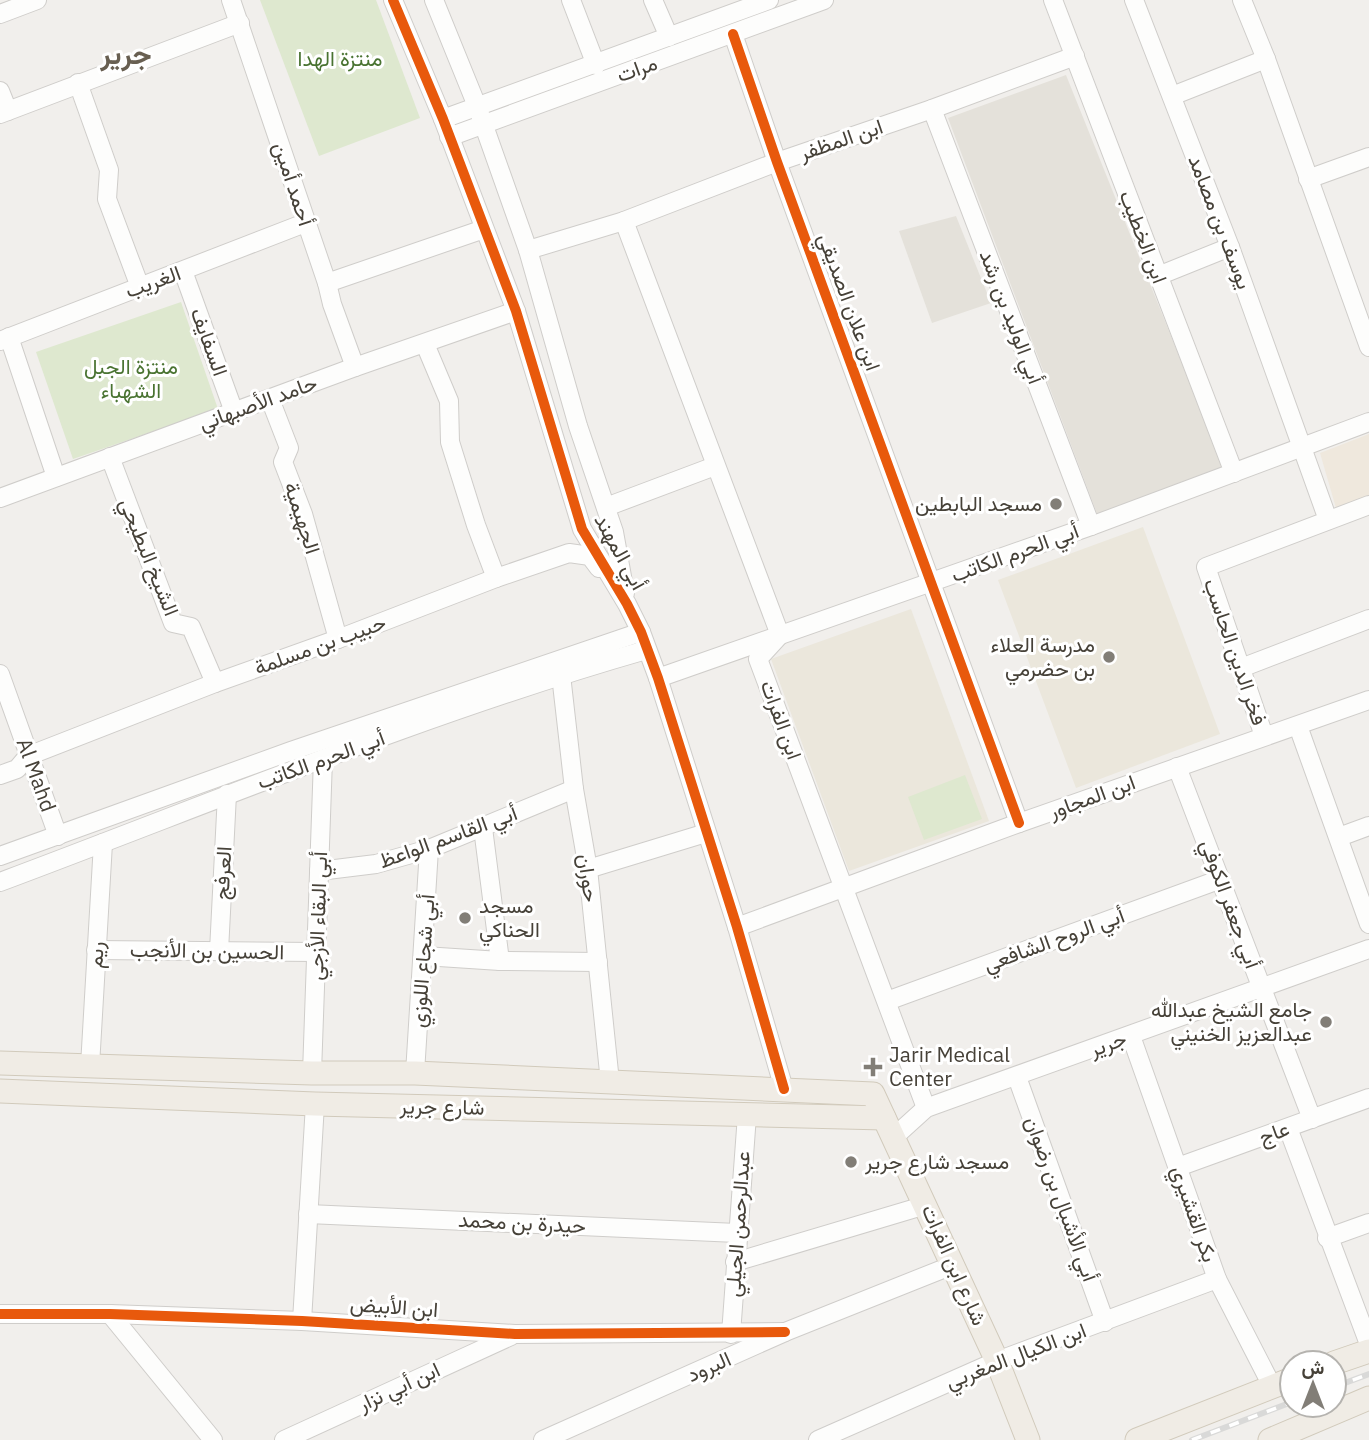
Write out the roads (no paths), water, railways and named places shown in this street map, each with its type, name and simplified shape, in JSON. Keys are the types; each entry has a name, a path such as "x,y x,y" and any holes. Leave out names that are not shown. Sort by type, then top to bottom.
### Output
{"main road":[{"name":"شارع جرير","path":"0,1063 312,1073 415,1073 873,1094"},
{"name":"شارع جرير","path":"0,1090 315,1104 747,1115 889,1127"},
{"name":"شارع ابن الفرات","path":"873,1094 997,1361 1028,1440"},
{"path":"1348,1358 1369,1350"},
{"path":"1137,1440 1278,1385"},
{"path":"1273,1439 1369,1398"}],"street":[{"path":"0,14 37,0"},
{"name":"أحمد أمين","path":"231,0 355,367"},
{"name":"أبي المهند","path":"393,0 443,119 516,311 582,529 627,604 658,678 737,927 784,1089"},
{"name":"أبي المهند","path":"434,0 477,106 528,250 578,426 614,531 627,604"},
{"path":"571,0 596,65"},
{"path":"653,0 669,37"},
{"name":"مرات","path":"443,119 769,0"},
{"name":"مرات","path":"449,137 824,0"},
{"name":"ابن الخطيب","path":"1054,0 1234,473"},
{"name":"يوسف بن مصامد","path":"1134,0 1230,247 1328,520"},
{"path":"1242,0 1266,59 1369,347"},
{"path":"0,91 4,112 240,23"},
{"name":"ابن علان الصديقي","path":"733,34 777,162 1019,823"},
{"name":"ابن المظفر","path":"528,250 624,221 777,162 932,109 1074,56"},
{"path":"1172,96 1266,59"},
{"path":"78,83 109,170 107,199 140,287"},
{"path":"518,91 511,99 512,106 526,108"},
{"name":"أبي الوليد بن رشد","path":"932,109 1091,526"},
{"path":"1308,179 1369,157"},
{"path":"624,221 780,635"},
{"name":"الغريب","path":"4,339 305,223"},
{"path":"327,283 484,229"},
{"path":"1158,276 1230,247"},
{"name":"السفايف","path":"183,271 234,412"},
{"name":"حامد الأصبهاني","path":"0,498 355,367 516,311"},
{"path":"4,339 56,477"},
{"path":"425,344 449,401 450,442 496,578"},
{"name":"الجهيمية","path":"270,399 289,448 283,462 303,514 338,639"},
{"name":"أبي الحرم الكاتب","path":"658,678 1091,526 1369,422"},
{"name":"الشيخ البطيحي","path":"110,457 173,623 191,627 215,682"},
{"path":"606,507 715,466"},
{"path":"1328,520 1369,505"},
{"name":"فخر الدين الحاسب","path":"1264,736 1206,567 1328,520"},
{"name":"حبيب بن مسلمة","path":"0,775 17,769 28,756 215,682 569,553 590,556 627,604"},
{"path":"1241,668 1369,619"},
{"name":"أبي الحرم الكاتب","path":"0,856 291,751 641,632"},
{"name":"ابن الفرات","path":"780,635 758,659 926,1108"},
{"name":"أبي الحرم الكاتب","path":"0,882 323,759 561,675 646,650"},
{"name":"Al Mahd","path":"0,674 58,836"},
{"name":"حوران","path":"561,675 573,789 588,869 610,1082"},
{"name":"ابن المجاور","path":"737,927 1019,823 1369,700"},
{"name":"فخر الدين الحاسب","path":"1298,726 1369,924"},
{"name":"أبي البقاء الأزجي","path":"312,1073 323,759"},
{"name":"أبي جعفر الكوفي","path":"1177,767 1312,1119"},
{"name":"أبي القاسم الواعظ","path":"320,871 376,864 429,849 573,789"},
{"name":"العرفج","path":"219,951 227,794"},
{"path":"1339,836 1369,826"},
{"path":"483,828 500,961"},
{"path":"588,869 706,833"},
{"name":"ريم","path":"90,1066 103,844"},
{"name":"أبي شجاع اللوزي","path":"415,1073 429,849"},
{"name":"أبي الروح الشافعي","path":"887,1001 1221,879"},
{"name":"جرير","path":"889,1127 926,1108 1369,949"},
{"name":"الحسين بن الأنجب","path":"96,950 318,953"},
{"path":"424,956 500,961 598,962"},
{"name":"بكر القشيري","path":"1131,1036 1217,1279 1278,1377"},
{"name":"أبي الأشبال بن رضوان","path":"1017,1077 1105,1322"},
{"name":"عاج","path":"1178,1167 1369,1098"},
{"path":"302,1321 315,1104"},
{"name":"عبدالرحمن الجيلي","path":"731,1334 747,1115"},
{"path":"1288,1128 1369,1344"},
{"path":"735,1262 926,1205"},
{"name":"حيدرة بن محمد","path":"307,1214 737,1233"},
{"path":"1328,1238 1369,1223"},
{"name":"البرود","path":"543,1440 785,1332 953,1265"},
{"name":"ابن الكيال المغربي","path":"818,1440 997,1361 1217,1279"},
{"name":"ابن الأبيض","path":"0,1314 110,1314 302,1321 515,1334 785,1332"},
{"path":"110,1314 213,1440"},
{"name":"ابن أبي نزار","path":"284,1440 515,1334"}],"railway":[{"path":"1348,1382 1369,1374"},
{"path":"1192,1440 1278,1407"}],"place":[{"name":"مسجد البابطين","path":"1056,504"},
{"name":"مدرسة العلاء بن حضرمي","path":"1109,657"},
{"name":"مسجد الحناكي","path":"465,918"},
{"name":"جامع الشيخ عبدالله عبدالعزيز الخنيني","path":"1326,1022"},
{"name":"Jarir Medical Center","path":"873,1067"},
{"name":"مسجد شارع جرير","path":"851,1162"}],"district":[{"name":"جرير","path":"126,54"}],"park label":[{"name":"منتزة الهدا","path":"340,59"},
{"name":"منتزة الجبل الشهباء","path":"131,379"}]}
